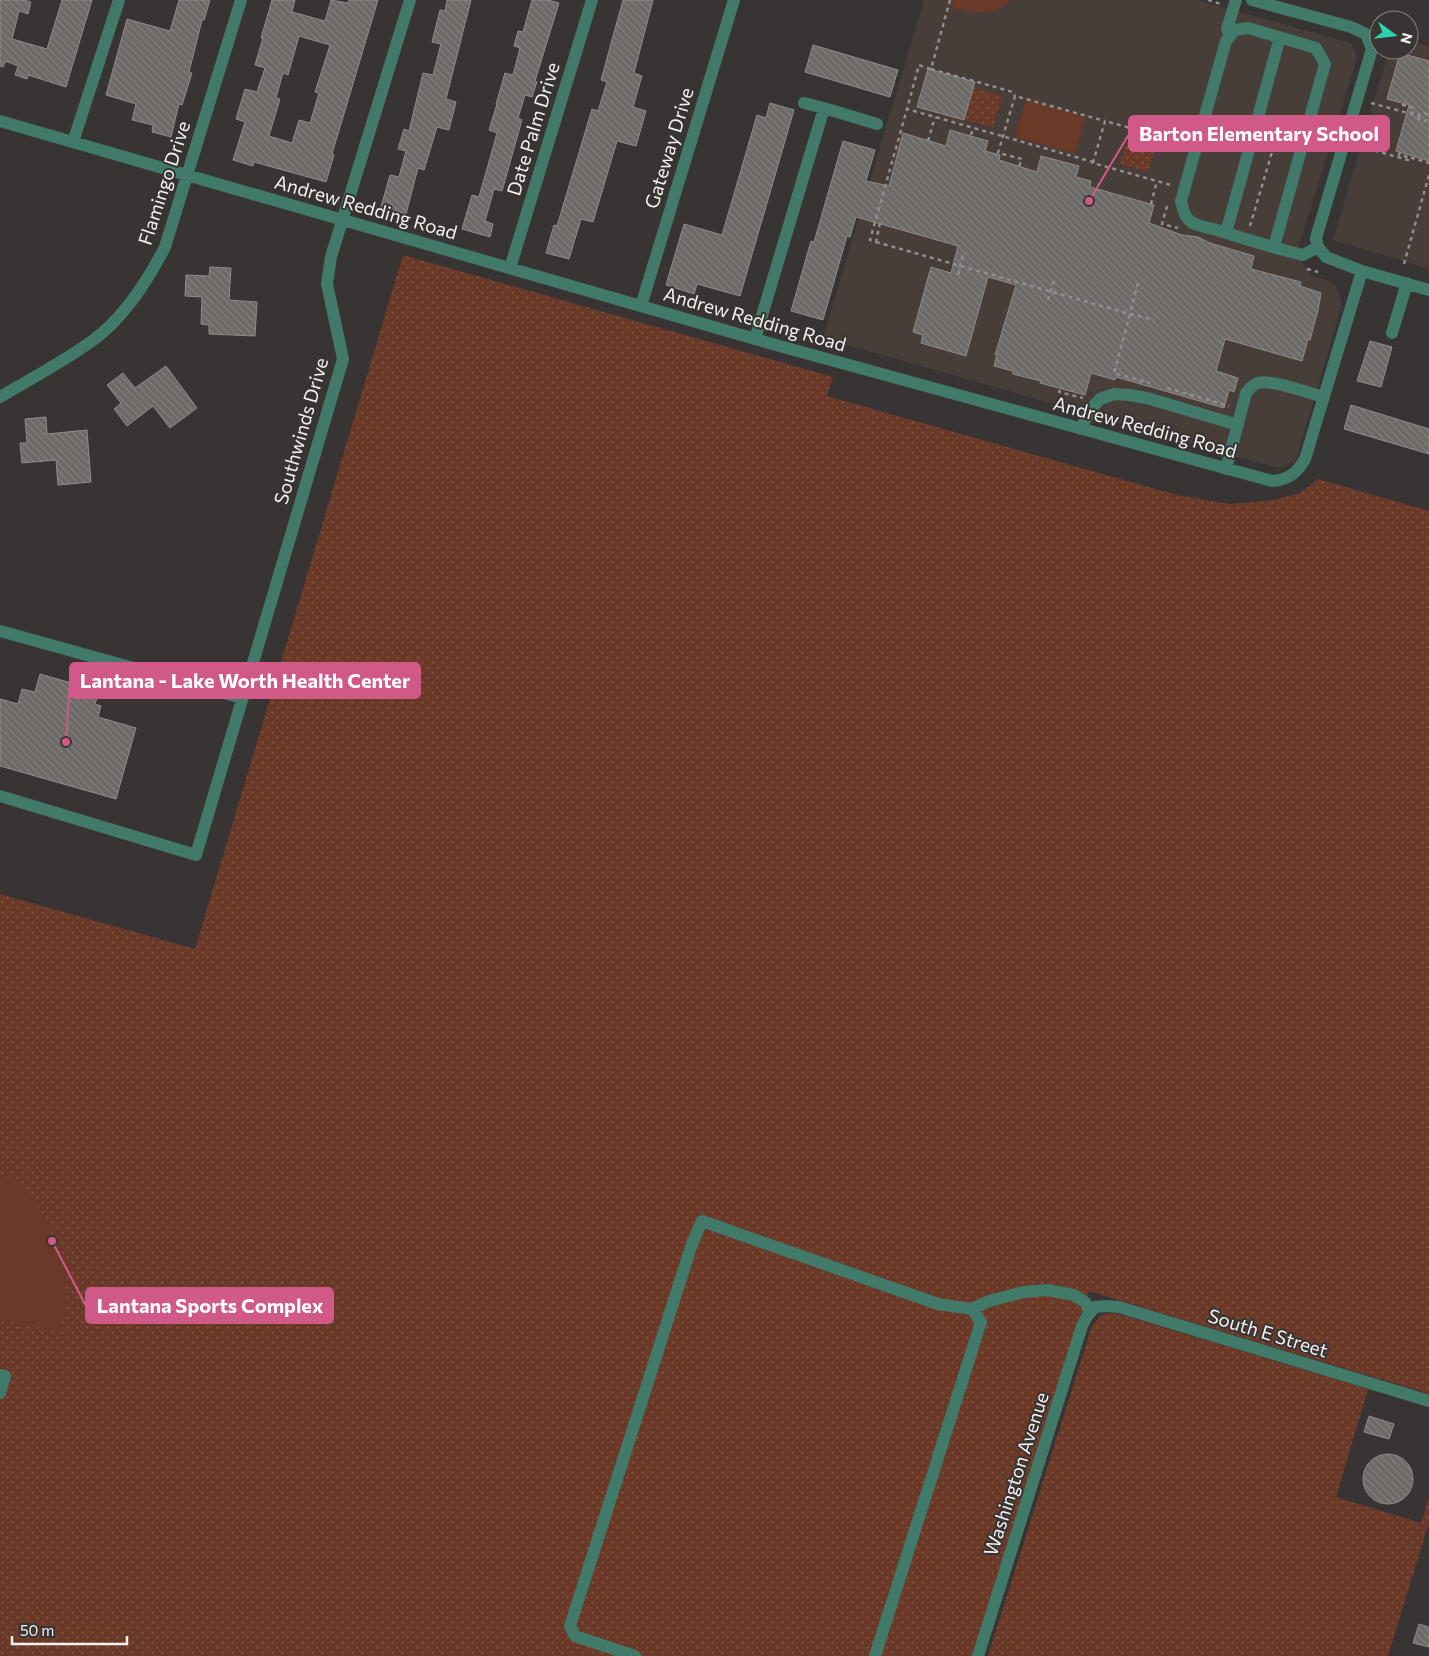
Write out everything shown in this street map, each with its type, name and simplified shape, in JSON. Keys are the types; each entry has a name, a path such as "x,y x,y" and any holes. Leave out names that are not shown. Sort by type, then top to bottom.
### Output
{"street":[{"path":"73,142 119,0"},
{"name":"Flamingo Drive","path":"0,397 93,340 128,305 153,270 165,247 241,0"},
{"name":"Southwinds Drive","path":"0,796 196,855 343,359 327,284 331,257 410,0"},
{"name":"Date Palm Drive","path":"510,268 592,0"},
{"name":"Gateway Drive","path":"641,306 734,0"},
{"path":"1230,36 1227,29 1236,0"},
{"path":"1252,0 1351,27 1366,34 1372,50 1316,238 1318,247 1326,257 1362,271 1429,290"},
{"path":"1274,247 1325,64 1316,48 1248,28 1235,30 1226,41 1181,201 1184,214 1192,222 1274,247 1303,254 1318,247"},
{"path":"1226,233 1280,37"},
{"path":"804,103 878,124"},
{"path":"755,339 824,108"},
{"name":"Andrew Redding Road","path":"0,121 755,339 1272,481 1283,480 1292,476 1300,468 1304,459 1362,271"},
{"path":"1392,333 1407,283"},
{"path":"1226,469 1246,393 1251,386 1260,382 1270,383 1323,397"},
{"path":"1081,429 1089,411 1097,402 1114,394 1129,395 1238,425"},
{"path":"0,631 242,698"},
{"path":"635,1656 575,1636 570,1626 692,1244 702,1221 938,1304 972,1309 989,1301 1024,1292 1047,1290 1074,1296 1085,1302 1093,1310"},
{"name":"South E Street","path":"1093,1310 1107,1306 1119,1307 1429,1400"},
{"path":"875,1656 980,1322 972,1309"},
{"name":"Washington Avenue","path":"978,1656 1082,1326 1093,1310"},
{"path":"0,1375 4,1376 0,1393"}],"path":[{"path":"931,69 950,0"},
{"path":"1154,320 870,240 919,65 1013,92 1014,96 1167,138"},
{"path":"1014,96 998,153 1022,159 1019,166"},
{"path":"1371,103 1419,116 1419,119 1422,121 1428,119 1425,113 1419,116"},
{"path":"1403,104 1414,108 1412,119"},
{"path":"906,109 1173,186"},
{"path":"928,141 935,117"},
{"path":"1093,162 1106,121"},
{"path":"1214,124 1243,132"},
{"path":"971,136 973,128"},
{"path":"1250,226 1275,142 1260,138"},
{"path":"1359,146 1411,161 1412,158"},
{"path":"1400,152 1399,154 1429,163"},
{"path":"1404,264 1429,176"},
{"path":"1151,204 1157,181"},
{"path":"876,242 880,223"},
{"path":"1161,228 1162,224"},
{"path":"958,275 964,254"},
{"path":"1048,300 1054,280"},
{"path":"1138,283 1114,373 1150,383"},
{"path":"1160,386 1230,406"},
{"path":"1060,390 1060,392 1097,402"}],"shaded area":[{"path":"924,0 1198,0 1350,43 1355,50 1357,58 1297,253 1311,276 1327,280 1337,287 1342,304 1296,461 1282,468 1263,464 823,338"},
{"path":"953,0 1010,0 997,9 974,12 951,7"},
{"path":"1419,43 1429,46 1429,269 1333,240 1386,60 1419,60"},
{"path":"974,88 1002,96 993,127 965,120"},
{"path":"1026,100 1085,117 1075,154 1015,137"},
{"path":"1129,132 1157,140 1148,172 1120,164"},
{"path":"403,255 833,377 827,396 1177,495 1230,504 1274,500 1300,493 1318,479 1429,511 1429,1394 1089,1291 972,1656 0,1656 0,894 195,949"},
{"path":"0,1173 12,1180 43,1215 58,1246 63,1268 66,1304 58,1331 0,1319"},
{"path":"1109,1313 1119,1314 1368,1389 1336,1497 1421,1523 1429,1497 1429,1522 1388,1656 988,1656 1092,1326 1100,1316"}],"building":[{"path":"0,0 24,0 31,2 28,14 19,11 12,39 47,49 62,0 92,0 66,87 28,75 27,79 15,75 18,66 8,62 5,62 3,67 0,66"},
{"path":"179,0 210,0 204,20 202,20 189,72 192,73 182,105 179,104 171,137 152,132 153,125 132,120 136,104 106,95 127,19 170,31"},
{"path":"272,0 295,0 292,12 325,21 331,0 348,3 349,0 378,0 332,154 334,155 326,182 254,162 253,166 233,160 245,122 236,119 245,89 257,92 265,68 255,65 263,38 261,38","holes":["299,36 330,45 315,92 319,93 310,123 299,120 292,143 269,136 280,99 276,98 283,73 288,75"]},
{"path":"447,0 471,0 446,99 456,102 449,130 437,127 424,170 418,168 406,214 381,207 390,175 399,177 406,151 398,149 404,129 409,131 423,73 433,75 441,44 432,42 440,10 445,11"},
{"path":"532,0 548,0 559,3 535,81 537,82 532,97 525,95 518,118 522,120 502,191 494,189 485,221 493,224 490,237 462,229 472,195 479,197 497,133 489,130 505,73 513,75 520,48 514,46 518,31 523,32"},
{"path":"623,0 653,0 634,73 642,76 633,107 646,111 636,146 617,141 593,222 581,219 569,259 546,253 554,225 557,226 592,109 598,111 607,82 601,80"},
{"path":"813,45 898,70 890,97 805,72"},
{"path":"1419,58 1429,61 1429,161 1396,151 1409,105 1387,99 1398,60 1419,60"},
{"path":"928,69 975,82 964,120 917,107"},
{"path":"770,103 794,110 740,296 697,284 694,294 666,285 684,224 722,235 757,115 766,118"},
{"path":"950,130 988,141 985,151 1000,155 999,160 1037,172 1041,156 1079,166 1076,177 1091,181 1090,187 1154,205 1149,223 1182,235 1198,237 1210,243 1254,256 1251,269 1301,282 1300,286 1321,293 1310,340 1308,339 1302,361 1225,339 1216,371 1238,378 1234,392 1229,390 1224,408 1116,377 1115,380 1091,373 1085,395 1040,383 1041,381 1013,374 1013,371 994,366 997,355 995,355 1016,285 988,277 966,356 921,343 923,335 913,332 931,267 951,273 958,246 856,217 850,237 847,236 823,320 791,311 811,241 814,242 843,141 875,150 866,181 889,186 903,133 946,146"},
{"path":"210,267 231,268 229,300 257,302 255,336 209,334 209,325 201,324 202,297 185,296 186,275 209,276"},
{"path":"1370,341 1392,347 1381,387 1357,381"},
{"path":"166,366 197,408 170,428 153,406 127,426 114,409 121,403 107,385 123,373 135,388"},
{"path":"1351,405 1429,429 1429,454 1344,429"},
{"path":"46,417 47,434 87,430 91,482 58,485 56,460 22,463 20,443 27,443 25,419"},
{"path":"40,674 99,691 95,704 101,706 98,717 136,728 116,799 0,766 0,699 18,704 22,689 35,692"},
{"path":"1369,1416 1394,1424 1389,1439 1364,1432"},
{"path":"1388,1454 1406,1461 1413,1479 1406,1497 1388,1504 1370,1497 1363,1479 1370,1461"},
{"path":"1419,1624 1429,1627 1429,1647 1413,1643"}],"place":[{"name":"Barton Elementary School","path":"1089,201"},
{"name":"Lantana - Lake Worth Health Center","path":"66,742"},
{"name":"Lantana Sports Complex","path":"52,1241"}]}
